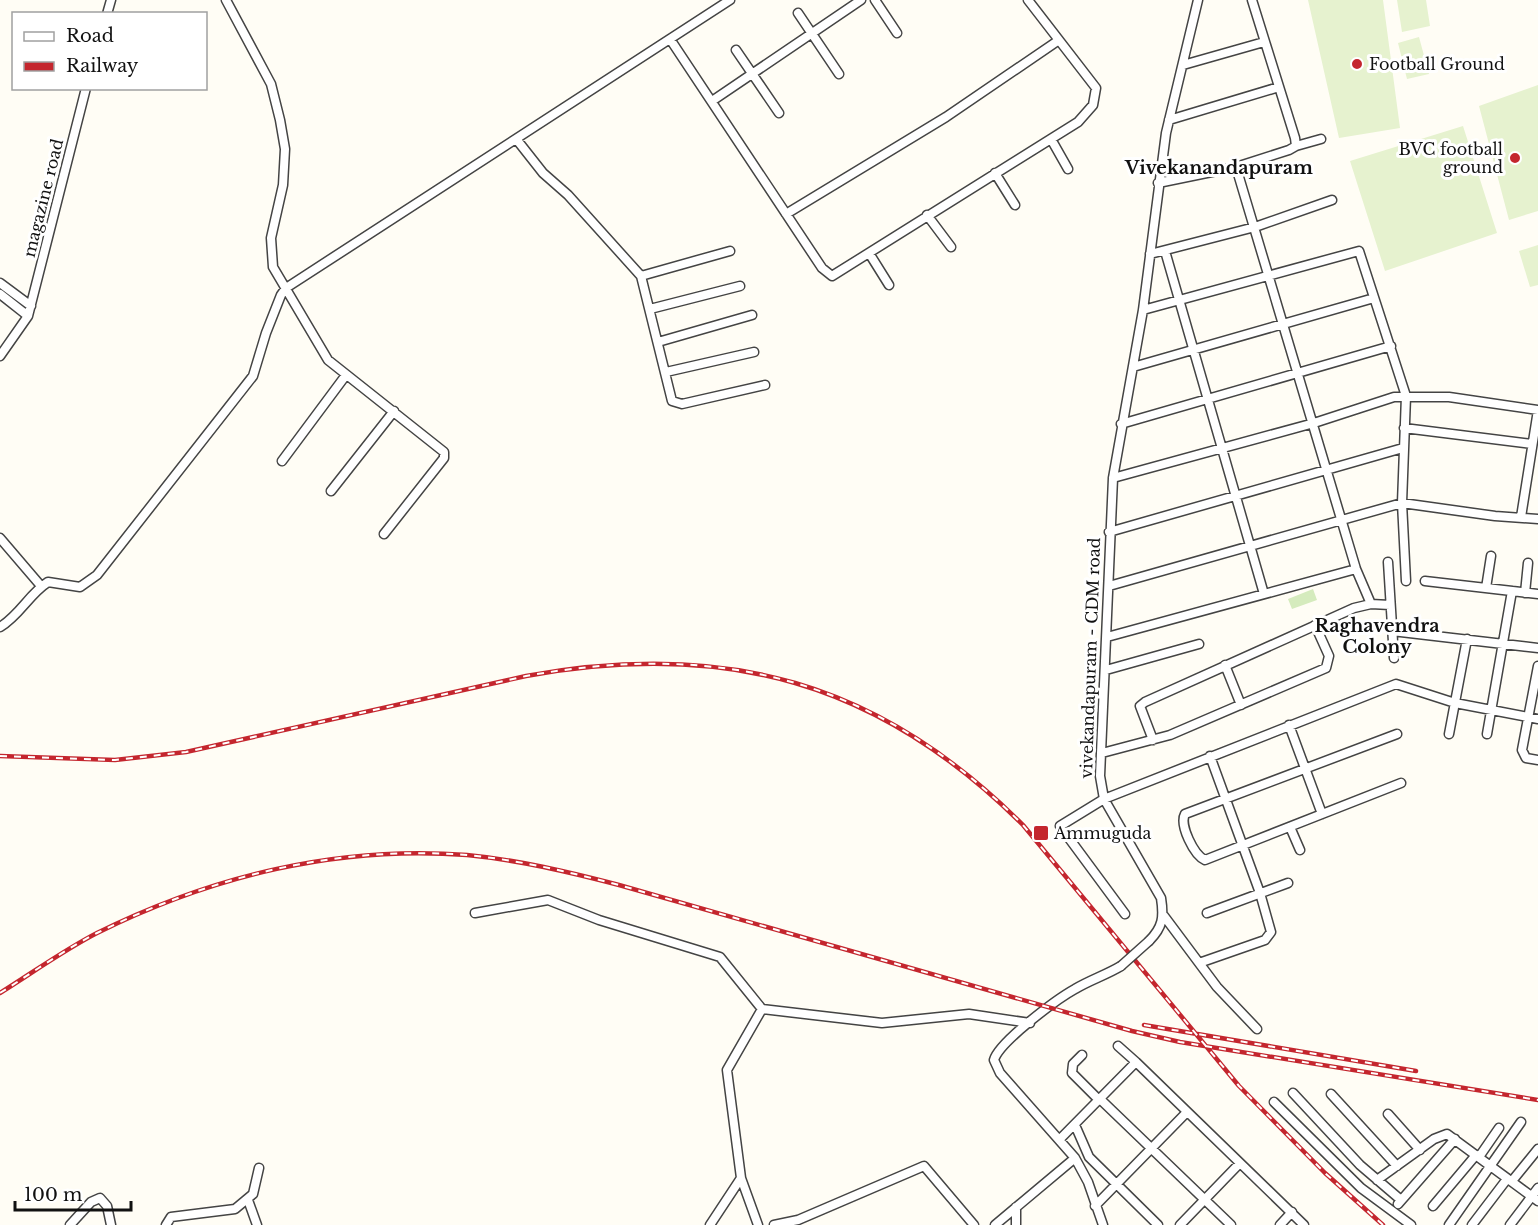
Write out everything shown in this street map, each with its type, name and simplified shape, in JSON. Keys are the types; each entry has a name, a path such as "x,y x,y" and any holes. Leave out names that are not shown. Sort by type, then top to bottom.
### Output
{"street":[{"path":"226,0 271,84 278,111 285,149 283,185 271,238 270,258 278,277 322,352 346,375 440,447 444,458 384,534"},
{"path":"0,627 13,619 41,586 48,582 80,587 98,575 253,376 266,333 286,288 730,0"},
{"path":"712,101 861,0"},
{"path":"875,0 897,33"},
{"path":"670,39 786,214 829,276 834,276 927,215 1078,122 1094,105 1096,88 1028,0"},
{"name":"vivekandapuram - CDM road","path":"1164,916 1161,898 1122,834 1104,799 1100,776 1110,586 1109,532 1113,478 1143,310 1158,183 1169,120 1198,0"},
{"path":"1252,0 1296,146"},
{"path":"798,13 839,74"},
{"path":"786,214 946,117 1059,40"},
{"path":"1183,65 1264,42"},
{"path":"736,50 779,113"},
{"path":"1169,120 1279,87"},
{"name":"magazine road","path":"0,356 28,316 86,90"},
{"path":"1051,139 1068,169"},
{"path":"517,140 543,173 568,195 641,276 672,401 677,404 765,385"},
{"path":"1158,183 1236,167 1296,146 1322,140"},
{"path":"1236,167 1271,277 1356,569 1371,604"},
{"path":"995,173 1015,205"},
{"path":"1150,254 1255,227 1332,200"},
{"path":"927,215 951,247"},
{"path":"641,276 730,251"},
{"path":"1166,251 1264,594"},
{"path":"1143,310 1271,277 1359,251 1407,396 1402,503 1406,581"},
{"path":"869,253 889,285"},
{"path":"0,283 31,306"},
{"path":"650,309 740,286"},
{"path":"0,294 28,316"},
{"path":"1133,367 1374,298"},
{"path":"658,342 752,315"},
{"path":"1121,424 1390,346"},
{"path":"666,372 754,352"},
{"path":"282,461 346,375"},
{"path":"1113,478 1314,423 1394,397 1449,397 1538,410 1521,517"},
{"path":"331,491 394,411"},
{"path":"1404,428 1532,444"},
{"path":"1109,532 1403,448"},
{"path":"1110,586 1402,503 1495,516 1538,519"},
{"path":"0,538 41,586"},
{"path":"1486,588 1491,556"},
{"path":"1388,562 1394,658"},
{"path":"1525,592 1528,563"},
{"path":"1107,637 1191,616 1356,569"},
{"path":"1425,581 1538,594"},
{"path":"1487,734 1512,591"},
{"path":"1153,740 1140,706 1225,665 1354,608 1371,604 1390,605"},
{"path":"1102,753 1153,740 1326,668 1329,656 1315,625"},
{"path":"1392,631 1538,648"},
{"path":"1449,734 1467,639"},
{"path":"1106,670 1199,644"},
{"path":"1225,665 1241,705"},
{"path":"1538,666 1534,718 1522,754 1526,758 1538,760"},
{"path":"1125,914 1060,826 1104,799 1396,684 1455,703 1534,718"},
{"path":"1288,725 1322,814"},
{"path":"1397,734 1185,814 1183,818 1185,828 1198,856 1205,860 1401,783"},
{"path":"1199,963 1267,938 1271,932 1260,893 1210,756"},
{"path":"1290,826 1300,850"},
{"path":"1207,913 1288,883"},
{"path":"475,913 548,900 599,920 720,957 762,1009 882,1023 969,1014 1030,1023"},
{"path":"1103,1225 1088,1182 1075,1158 994,1065 996,1053 1001,1046 1076,988 1121,966 1158,932 1164,916"},
{"path":"1164,916 1242,1016 1257,1029"},
{"path":"758,1225 741,1178 727,1070 762,1009"},
{"path":"1118,1046 1304,1225"},
{"path":"1082,1055 1072,1064 1071,1072 1231,1225"},
{"path":"1060,1139 1136,1062"},
{"path":"1293,1094 1377,1180 1401,1200"},
{"path":"1331,1094 1397,1166"},
{"path":"1274,1101 1361,1188 1411,1225"},
{"path":"1095,1206 1187,1112"},
{"path":"1388,1114 1420,1150"},
{"path":"1449,1225 1521,1122"},
{"path":"1075,1125 1085,1151 1158,1225"},
{"path":"1433,1206 1499,1128"},
{"path":"1377,1180 1439,1135 1447,1134 1534,1199"},
{"path":"1394,1208 1455,1139"},
{"path":"1472,1225 1538,1149"},
{"path":"995,1225 1075,1158"},
{"path":"1180,1225 1240,1163"},
{"path":"774,1225 798,1220 924,1166 974,1225"},
{"path":"166,1225 171,1217 200,1212 230,1211 248,1200 255,1190 259,1168"},
{"path":"710,1225 741,1178"},
{"path":"1510,1225 1534,1199 1538,1188"},
{"path":"70,1225 91,1202 100,1198 107,1206 111,1225"},
{"path":"248,1200 257,1225"},
{"path":"1016,1208 1017,1225"},
{"path":"1280,1225 1292,1212"}],"green space":[{"name":"Football Ground","path":"1308,0 1383,0 1400,128 1339,138"},
{"path":"1397,0 1426,0 1430,26 1402,32"},
{"path":"1419,37 1429,74 1407,79 1398,43"},
{"name":"BVC football ground","path":"1538,85 1538,211 1509,220 1479,106"},
{"path":"1463,126 1497,233 1385,271 1350,161"},
{"path":"1538,245 1538,285 1530,287 1519,251"},
{"path":"1313,589 1317,600 1292,609 1288,599"}],"railway":[{"path":"0,756 115,760 186,752 526,676 599,666 667,664 733,669 795,683 855,705 913,736 968,776 1023,825 1239,1086 1325,1173 1383,1225"},
{"path":"0,993 97,933 185,895 231,881 324,860 419,853 467,855 544,867 619,885 1132,1031 1180,1042 1538,1100"},
{"path":"1144,1025 1416,1071"}],"place":[{"name":"Football Ground","path":"1357,64"},
{"name":"BVC football ground","path":"1515,158"},
{"name":"Ammuguda","path":"1041,833"}],"district":[{"name":"Vivekanandapuram","path":"1219,168"},
{"name":"Raghavendra Colony","path":"1377,636"}]}
